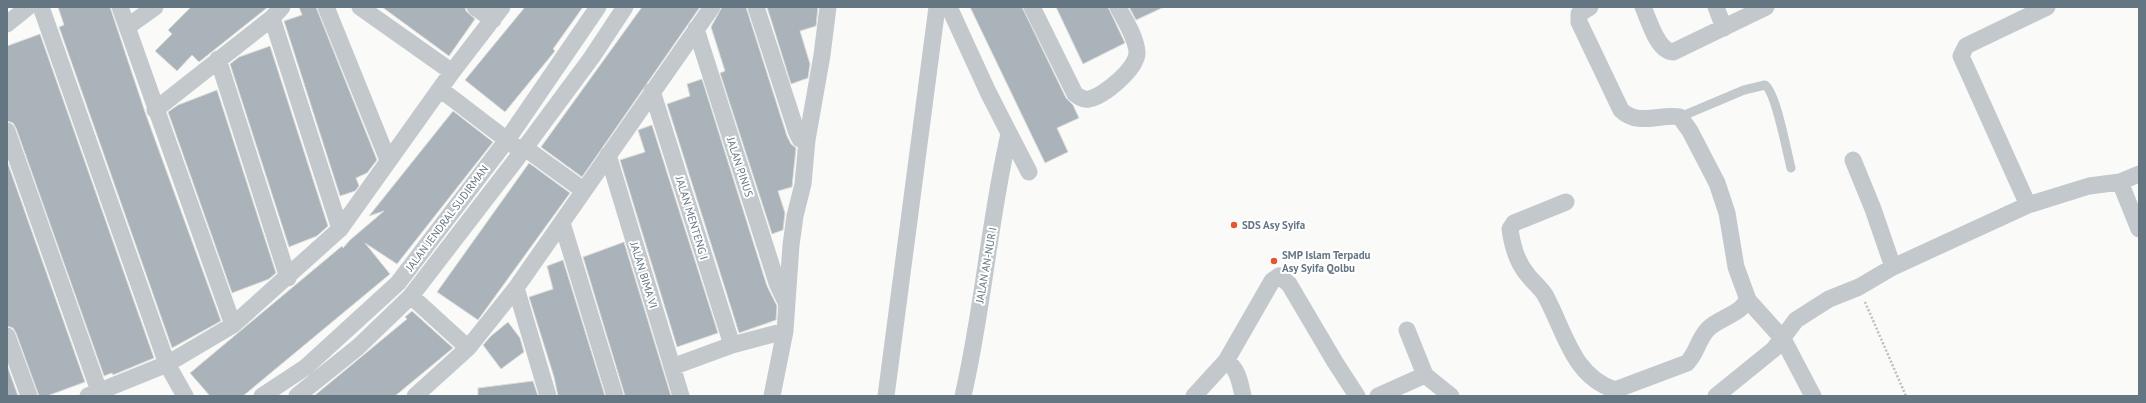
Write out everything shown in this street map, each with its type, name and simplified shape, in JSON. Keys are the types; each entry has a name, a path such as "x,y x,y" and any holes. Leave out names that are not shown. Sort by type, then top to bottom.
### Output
{"street":[{"path":"7,24 28,7"},
{"path":"41,7 167,364 185,396"},
{"path":"120,7 155,110 233,325"},
{"path":"127,27 155,7"},
{"path":"326,7 388,160"},
{"path":"360,7 452,72"},
{"path":"7,131 94,394 167,364 233,325 288,278 340,228 452,72 497,14 475,7"},
{"name":"JALAN JENDRAL SUDIRMAN","path":"262,396 306,366 398,283 507,140 598,7"},
{"name":"JALAN JENDRAL SUDIRMAN","path":"297,396 358,347 411,296 592,57 625,7"},
{"path":"415,396 468,348 516,288 712,7"},
{"path":"756,7 797,133 800,139 808,140"},
{"path":"771,396 785,331 791,245 795,216 803,184 808,140 822,55 828,7"},
{"path":"886,396 936,7"},
{"path":"949,7 1009,134 1029,172"},
{"path":"1032,7 1075,94 1088,100 1101,94 1128,73 1136,59 1137,53 1132,36 1118,7"},
{"path":"1590,7 1579,14 1579,22 1621,110 1628,115 1648,119 1671,116 1680,117 1690,131 1717,183 1727,213 1734,257 1747,299 1783,339 1813,396"},
{"path":"1643,7 1660,43 1669,52 1681,50 1766,7"},
{"path":"1716,7 1724,28"},
{"path":"2028,204 1961,56 1966,46 2047,7"},
{"path":"155,110 277,13 340,228"},
{"name":"JALAN PINUS","path":"696,28 777,283 787,304"},
{"path":"572,44 592,57"},
{"path":"218,59 288,278"},
{"path":"440,89 507,140 583,190"},
{"name":"JALAN MENTENG I","path":"652,91 732,345"},
{"name":"JALAN AN-NUR I","path":"968,392 998,183 1009,134"},
{"name":"JALAN BIMA VI","path":"608,155 681,396"},
{"path":"1853,160 1873,209 1893,267"},
{"path":"1716,396 1774,349 1796,320 1806,312 1829,299 1859,286 1893,267 2028,204 2089,186 2120,182 2139,174"},
{"path":"2120,182 2139,228"},
{"path":"1566,202 1514,223 1510,229 1512,239 1522,268 1546,296 1575,357 1592,379 1616,393 1686,363 1695,354 1706,330 1720,319 1742,307 1747,299"},
{"path":"562,223 615,396"},
{"path":"1194,396 1226,361 1272,281 1279,276 1289,284 1357,396"},
{"path":"516,288 548,396"},
{"path":"411,296 468,348"},
{"path":"1407,330 1425,375 1451,396"},
{"path":"672,367 732,345 785,331"},
{"path":"7,336 29,396"},
{"path":"1226,361 1237,373 1243,396"},
{"path":"1378,396 1425,375"}],"lane":[{"path":"1680,117 1744,90 1766,85 1770,89 1774,102 1791,168"}],"path":[{"path":"1859,286 1906,396"}],"building":[{"path":"58,7 110,7 145,112 221,321 172,348 59,27 64,25"},
{"path":"191,7 268,7 199,62 192,55 177,71 155,51 172,34 168,30"},
{"path":"299,7 316,7 377,160 367,173 356,178 359,186 355,191 340,196 284,21 302,15"},
{"path":"382,7 465,7 466,11 475,19 449,56"},
{"path":"525,7 583,7 553,49 555,51 505,112 465,80"},
{"path":"642,7 700,7 582,177 541,147"},
{"path":"722,7 746,7 787,136 791,144 796,148 792,187 778,191 785,213 783,230 772,234 720,73 725,71 711,27"},
{"path":"767,7 818,7 816,26 800,31 810,64 808,78 791,84"},
{"path":"970,7 1022,7 1066,98 1073,105 1079,118 1057,128 1068,152 1045,163"},
{"path":"1056,7 1108,7 1125,43 1083,64"},
{"path":"1129,7 1164,7 1136,20"},
{"path":"40,34 154,358 113,375 112,373 104,376 16,128 13,123 7,121 7,46"},
{"path":"270,46 328,226 317,236 289,247 230,64 239,57"},
{"path":"702,79 767,286 777,306 776,320 739,333 667,104 690,96 687,84"},
{"path":"217,90 276,273 269,279 232,293 168,112 178,105"},
{"path":"453,111 493,142 397,264 365,243 390,274 243,396 210,396 190,373 342,246 343,248 350,240 384,211 369,216"},
{"path":"652,125 718,333 677,347 620,160 645,152 638,130"},
{"path":"7,161 85,382 47,396 39,396 16,333 13,328 7,326"},
{"path":"529,163 570,193 478,320 437,292"},
{"path":"624,242 671,396 625,396 583,257"},
{"path":"563,260 605,396 558,396 554,377 529,297 553,289 547,266"},
{"path":"412,311 453,348 395,396 314,396 407,319 405,317"},
{"path":"508,322 520,338 524,352 501,369 483,345 491,336"},
{"path":"7,365 18,396 7,396"},
{"path":"533,381 538,396 478,396 478,388"}],"place":[{"name":"SDS Asy Syifa","path":"1234,225"},
{"name":"SMP Islam Terpadu Asy Syifa Qolbu","path":"1274,261"}]}
